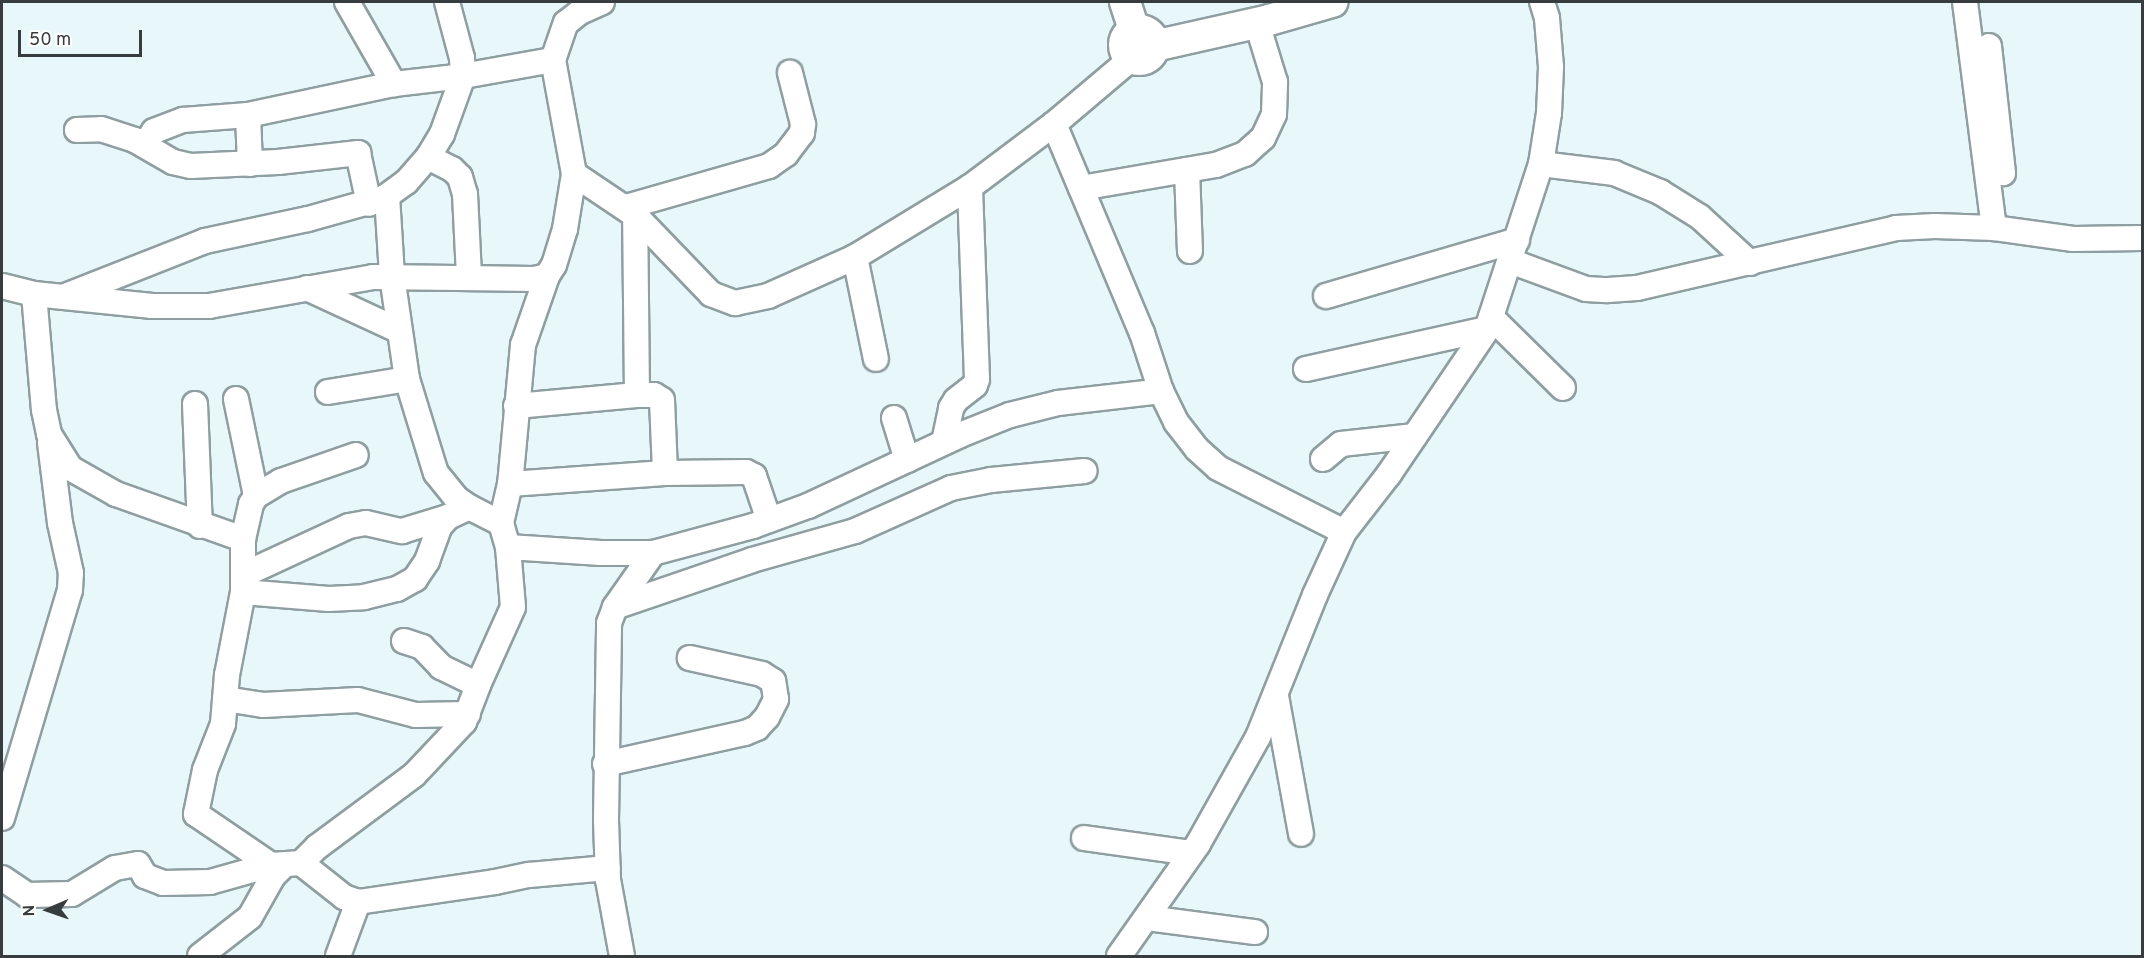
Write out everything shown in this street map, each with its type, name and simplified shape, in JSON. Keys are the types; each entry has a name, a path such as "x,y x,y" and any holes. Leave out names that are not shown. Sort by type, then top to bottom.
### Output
{"main road":[{"path":"1125,2 1140,45 1276,12 1332,2"}],"street":[{"path":"346,2 394,84"},
{"path":"63,297 205,241 378,200 406,182 428,157 442,134 464,76 462,58 447,2"},
{"path":"200,957 250,917 273,876 414,775 464,722 468,714 477,685 513,607 508,546 501,523 510,484 523,345 547,276 554,265 565,229 574,174 553,60 566,23 579,7 602,2"},
{"path":"1119,957 1191,853 1258,737 1315,595 1344,532 1415,435 1489,323 1541,164 1549,113 1551,68 1547,18 1542,2"},
{"path":"1965,2 2002,229"},
{"path":"1081,188 1216,165 1245,154 1263,138 1274,114 1276,12"},
{"path":"574,174 631,211 711,294 735,303 768,296 855,257 970,187 1054,124 1140,45"},
{"path":"1989,46 2002,229"},
{"path":"144,145 154,131 183,120 248,115 394,84 464,76 553,60"},
{"path":"631,211 769,166 786,154 802,134 790,73"},
{"path":"248,115 250,164"},
{"path":"1054,124 1142,333 1161,391 1176,423 1197,449 1218,468 1344,532"},
{"path":"77,130 101,129 144,145 173,162 191,166 250,164 358,153 378,200 407,379 436,473 456,498 458,512"},
{"path":"428,157 452,169 460,177 465,194 469,277"},
{"path":"1541,164 1614,173 1660,192 1700,217 1750,263"},
{"path":"1187,170 1190,251"},
{"path":"944,442 951,408 956,400 975,385 977,380 970,187"},
{"path":"631,211 637,396"},
{"path":"1326,297 1514,250 1586,289 1608,290 1637,288 1896,228 1935,226 2002,229 2073,239 2142,238"},
{"path":"855,257 876,359"},
{"path":"2,286 34,294 152,306 209,306 307,288 392,276 534,279 547,276"},
{"path":"307,288 400,331"},
{"path":"2,818 70,590 71,573 60,523 44,410 34,294"},
{"path":"1306,369 1489,323"},
{"path":"1489,323 1563,388"},
{"path":"328,392 407,379"},
{"path":"508,546 601,553 653,553 770,520 808,506 944,442 1010,415 1058,403 1161,391"},
{"path":"516,406 654,395 662,400 665,472"},
{"path":"236,399 256,496"},
{"path":"195,404 200,526"},
{"path":"894,418 907,460"},
{"path":"49,434 70,468 116,494 200,526 243,539"},
{"path":"1323,459 1341,444 1415,435"},
{"path":"356,455 281,481 256,496 251,504 243,539 243,584 223,724 204,775 196,814 293,860 343,894 484,884 530,875 608,868"},
{"path":"615,607 752,560 855,531 951,488 991,480 1085,471"},
{"path":"510,484 665,472 746,472 754,476 770,520"},
{"path":"243,584 329,599 364,597 397,589 415,579 427,561 440,526 458,512"},
{"path":"243,584 349,526 366,523 402,531 458,512 501,523"},
{"path":"622,957 608,868 606,820 609,622 615,607 653,553"},
{"path":"404,641 422,647 441,667 477,685"},
{"path":"605,773 745,733 757,728 767,717 776,699 773,681 762,674 690,658"},
{"path":"1276,696 1301,834"},
{"path":"225,699 263,705 358,700 416,714 468,714"},
{"path":"1084,838 1191,853"},
{"path":"2,878 27,895 72,894 115,868 138,864 145,876 164,884 210,882 293,860"},
{"path":"339,957 343,894"},
{"path":"1148,918 1255,932"}]}
